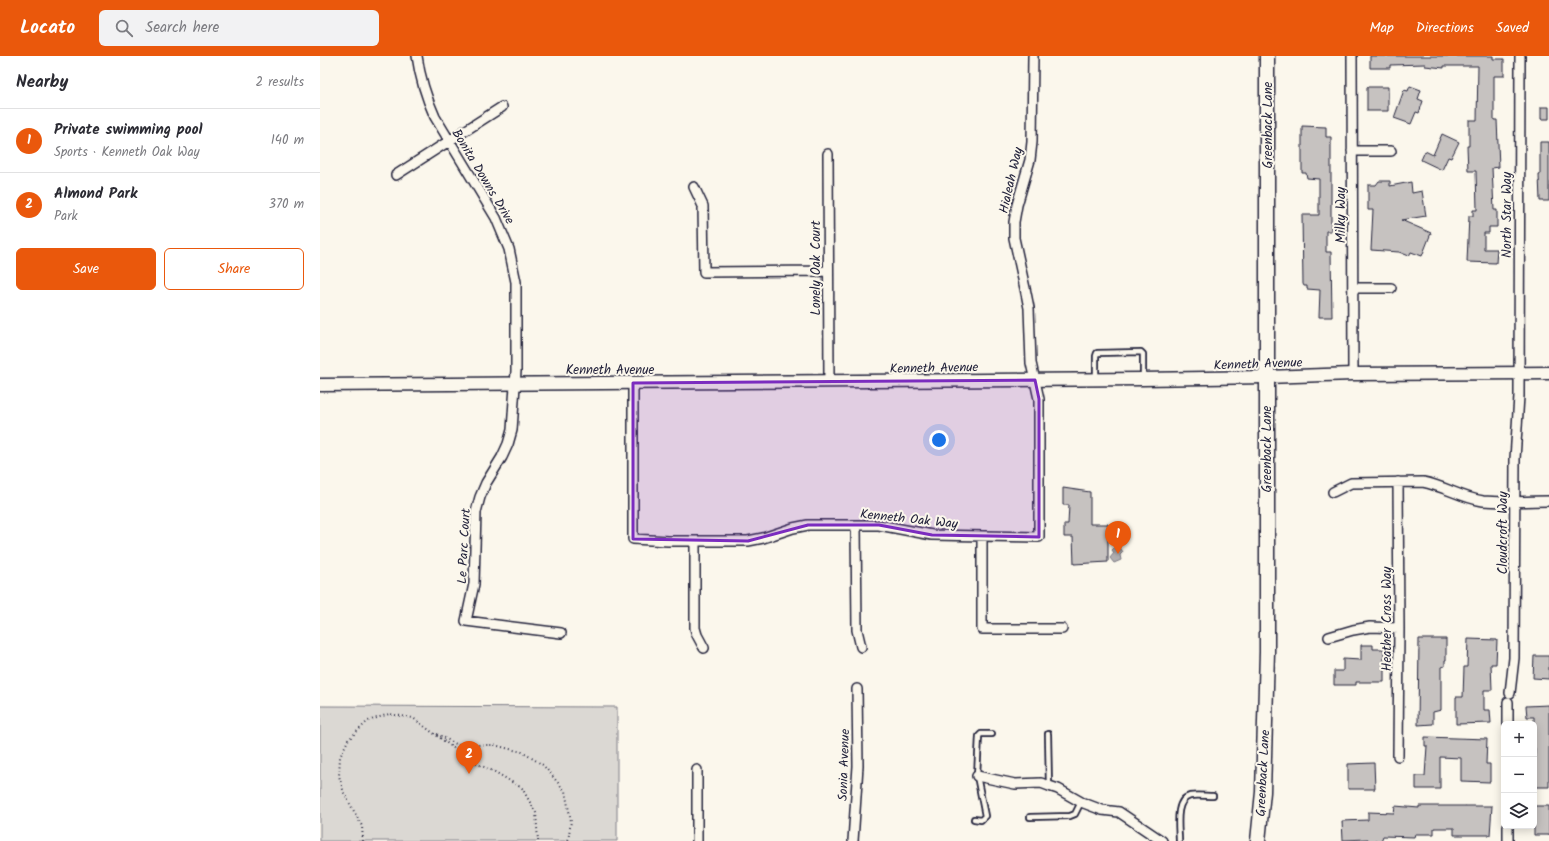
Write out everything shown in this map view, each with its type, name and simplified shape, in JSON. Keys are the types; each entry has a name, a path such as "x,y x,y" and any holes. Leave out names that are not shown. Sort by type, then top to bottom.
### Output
{"main road":[{"name":"Greenback Lane","path":"1258,841 1263,792 1267,652 1267,56"},
{"name":"Kenneth Avenue","path":"320,385 1266,378 1353,374 1549,373"}],"street":[{"name":"Bonita Downs Drive","path":"417,56 419,74 427,100 449,141 496,218 514,265 516,290 515,384"},
{"name":"Hialeah Way","path":"1033,56 1032,142 1030,160 1017,205 1014,222 1014,238 1029,308 1029,344 1035,380"},
{"name":"Milky Way","path":"1352,56 1353,374"},
{"name":"North Star Way","path":"1518,373 1520,56"},
{"path":"396,175 502,107"},
{"path":"1352,151 1390,151"},
{"name":"Lonely Oak Court","path":"828,154 829,382"},
{"path":"694,187 703,206 704,272 828,271"},
{"path":"1353,288 1390,288"},
{"name":"Cloudcroft Way","path":"1508,721 1509,698 1514,658 1515,459 1519,396 1518,373"},
{"name":"Kenneth Oak Way","path":"633,383 633,539 695,542 748,541 808,525 879,525 932,535 1039,537 1039,399 1035,380"},
{"name":"Le Parc Court","path":"515,384 512,430 508,444 486,483 476,512 474,584 466,620 561,633"},
{"name":"Heather Cross Way","path":"1398,482 1398,756"},
{"path":"1333,492 1351,483 1423,482 1435,484 1468,497 1484,501 1549,501"},
{"path":"856,525 857,630 861,647"},
{"path":"982,536 982,629 1062,629"},
{"path":"695,542 695,628 704,648"},
{"path":"1329,637 1370,627 1399,628"},
{"name":"Sonia Avenue","path":"853,841 858,766 857,689"},
{"path":"697,770 697,841"},
{"path":"977,776 1015,784 1042,783 1058,789 1081,802 1102,810 1119,812 1162,841"},
{"path":"1508,829 1508,841"}],"lane":[{"path":"1096,379 1097,353 1141,352 1143,354 1143,379"},
{"path":"974,819 981,820 984,816 983,800 977,776 979,736 981,734 992,734"},
{"path":"1048,734 1049,786"},
{"path":"1179,841 1180,805 1183,799 1191,796 1212,796"},
{"path":"1030,817 1070,816 1075,814 1081,802"}],"path":[{"path":"363,841 362,826 344,793 339,776 340,757 348,740 368,721 389,714 413,718 471,761 522,788 536,813 538,841"},
{"path":"433,732 458,745 494,745 522,752 543,765 565,791 571,821 568,841"}],"highlighted area":[{"path":"1035,380 1039,399 1039,537 932,535 879,525 808,525 748,541 633,539 633,383"}],"shaded area":[{"path":"1119,546 1123,552 1120,555 1121,560 1114,563 1110,558 1114,553 1112,550"},
{"path":"320,706 617,707 617,841 320,841"}],"building":[{"path":"1370,56 1493,56 1493,59 1504,59 1504,76 1494,76 1494,120 1497,120 1499,167 1492,168 1494,210 1497,210 1497,227 1489,227 1489,233 1484,233 1484,249 1497,249 1496,263 1467,262 1469,216 1473,216 1473,210 1477,210 1476,171 1468,171 1467,146 1469,146 1469,120 1477,120 1478,66 1444,66 1444,68 1425,66 1425,64 1390,65 1390,68 1370,68"},
{"path":"1410,86 1421,90 1418,99 1423,101 1419,113 1416,112 1411,124 1394,118 1404,90 1408,91"},
{"path":"1367,87 1388,87 1388,111 1367,111"},
{"path":"1541,107 1549,107 1549,119 1541,119"},
{"path":"1302,126 1326,127 1326,137 1331,137 1331,231 1326,231 1326,252 1331,252 1332,317 1319,317 1320,290 1307,289 1307,286 1304,286 1303,284 1302,215 1319,215 1319,179 1307,178 1306,173 1302,173"},
{"path":"1442,134 1459,142 1451,158 1448,157 1442,170 1421,160 1425,151 1433,155"},
{"path":"1540,142 1549,142 1549,201 1540,201"},
{"path":"1379,181 1390,181 1390,186 1411,182 1412,193 1422,191 1426,216 1401,220 1431,233 1422,256 1411,252 1409,256 1399,252 1371,250 1373,210 1368,210 1368,185 1376,185"},
{"path":"1063,488 1090,492 1090,524 1108,524 1108,562 1074,564 1073,537 1064,537 1064,524 1068,524 1069,505 1063,505"},
{"path":"1419,639 1446,639 1445,666 1441,667 1441,710 1433,712 1433,724 1418,725"},
{"path":"1468,639 1497,640 1496,664 1491,664 1492,690 1484,690 1484,710 1490,710 1491,723 1456,724 1456,697 1463,697 1464,667 1467,667"},
{"path":"1361,645 1373,645 1373,649 1384,649 1384,682 1356,682 1356,685 1334,685 1334,671 1343,671 1343,659 1361,660"},
{"path":"1534,656 1549,656 1549,679 1533,678"},
{"path":"1549,705 1549,787 1537,787 1537,721 1534,721 1534,717 1527,717 1526,706"},
{"path":"1425,737 1487,739 1486,764 1490,764 1490,782 1461,781 1461,758 1440,757 1440,789 1416,789 1416,776 1425,776 1427,746 1425,746"},
{"path":"1374,763 1375,789 1348,789 1348,764"},
{"path":"1395,806 1419,808 1419,806 1492,806 1490,835 1454,835 1454,828 1434,828 1434,834 1415,834 1414,837 1383,836 1381,841 1368,841 1368,839 1343,840 1342,821 1368,820 1368,812 1394,813"},
{"path":"1537,806 1549,806 1549,835 1534,835 1534,829 1537,829"}],"place":[{"name":"Private swimming pool","path":"1118,554"},
{"name":"Almond Park","path":"469,774"}]}
